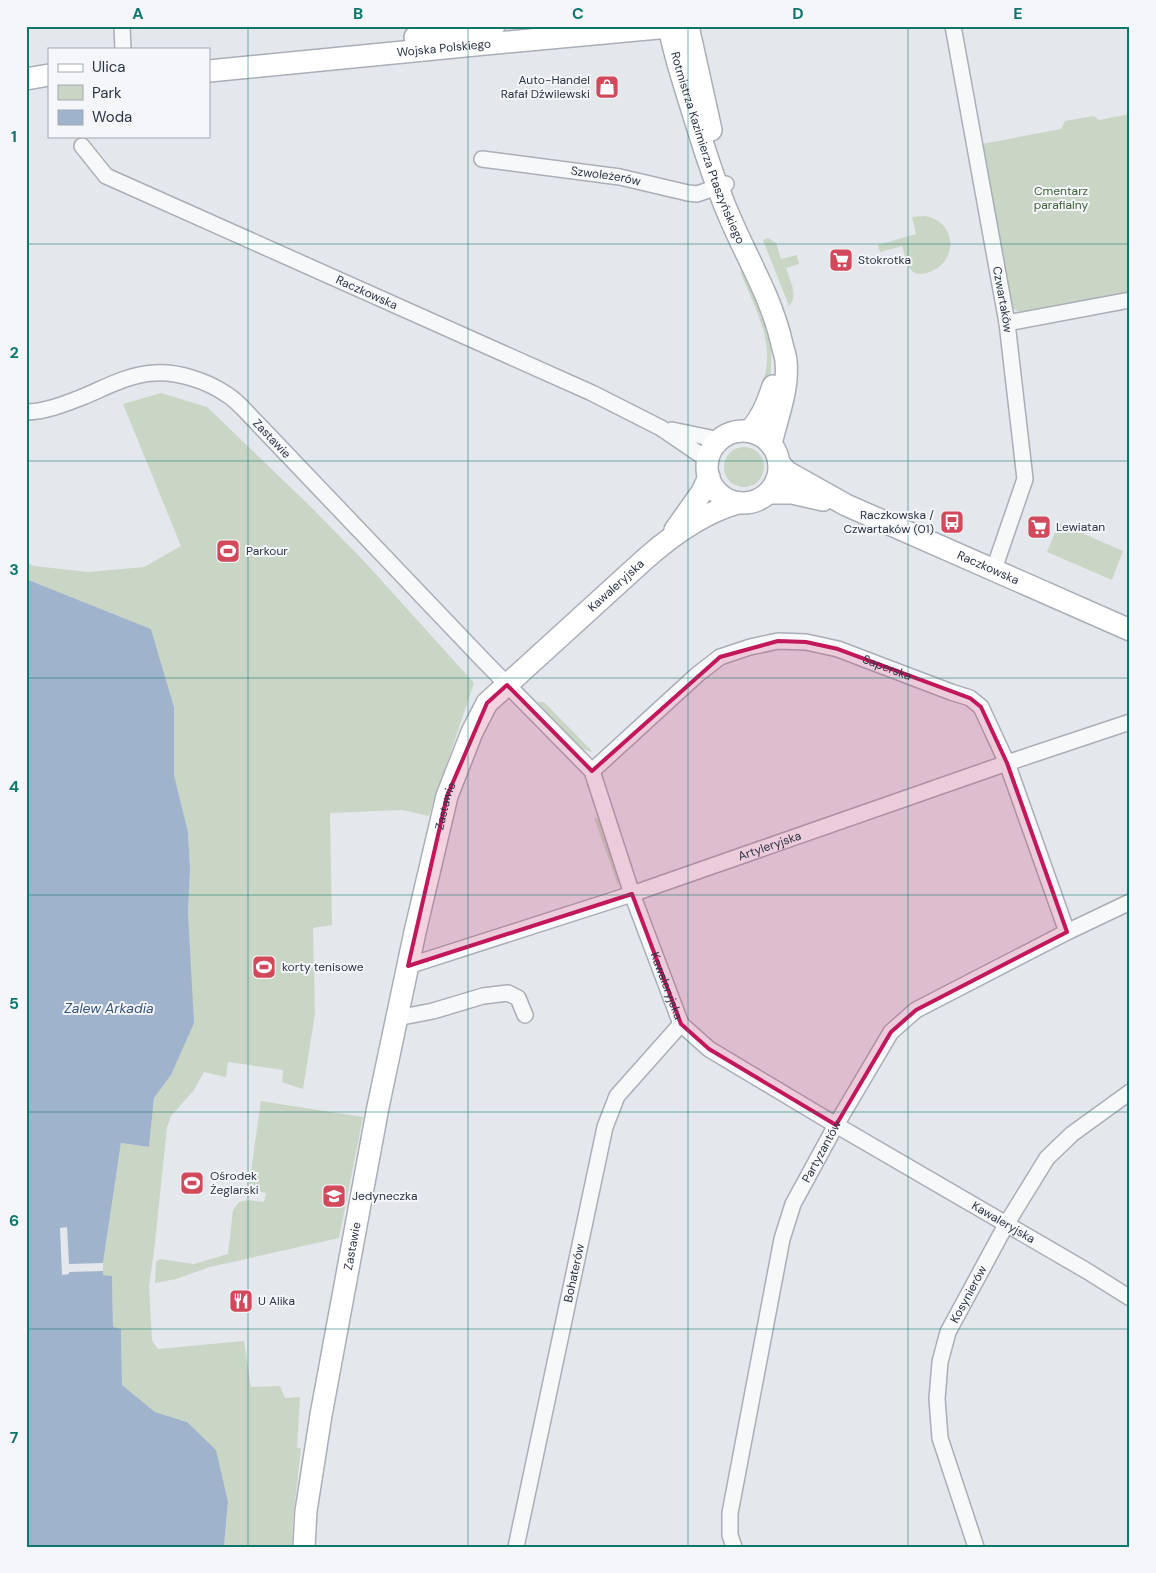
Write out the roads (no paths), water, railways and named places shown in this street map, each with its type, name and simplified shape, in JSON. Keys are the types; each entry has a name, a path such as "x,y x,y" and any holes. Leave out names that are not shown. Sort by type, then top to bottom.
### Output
{"street":[{"path":"122,26 123,48"},
{"name":"Wojska Polskiego","path":"210,58 391,40 494,26"},
{"name":"Czwartaków","path":"953,26 1007,323 1025,479 994,569"},
{"name":"Wojska Polskiego","path":"210,71 475,44 677,27"},
{"name":"Rotmistrza Kazimierza Ptaszyńskiego","path":"677,27 712,136 722,185 779,328 786,362 786,390 776,419 771,444"},
{"path":"26,79 48,75"},
{"path":"26,87 48,86"},
{"name":"Raczkowska","path":"82,146 106,176 592,393 661,428 708,468"},
{"name":"Szwoleżerów","path":"482,159 620,177 697,194 722,185"},
{"path":"1007,323 1130,300"},
{"name":"Rotmistrza Kazimierza Ptaszyńskiego","path":"749,431 754,427 762,413 772,390 782,342"},
{"name":"Zastawie","path":"26,412 34,412 66,403 133,377 153,373 189,378 208,384 228,394 507,685 487,703 472,732 447,796 378,1108 321,1415 306,1511 304,1547"},
{"name":"Raczkowska","path":"661,428 720,440"},
{"path":"738,431 749,431 761,436 771,444 779,463 779,474 769,493 760,500 738,503 720,495 713,487 708,468 712,449 720,440 728,434 738,431"},
{"name":"Raczkowska","path":"779,463 787,472 798,479 846,505 1130,630"},
{"name":"Kawaleryjska","path":"670,537 696,501 708,468"},
{"name":"Raczkowska","path":"769,493 792,493 846,505"},
{"name":"Kawaleryjska","path":"738,503 723,507 670,537 507,685 592,771 632,894 681,1024 709,1049 836,1125 1087,1270 1130,1298"},
{"name":"Saperska","path":"592,771 698,674 720,657 750,647 778,642 806,642 838,649 970,698 981,707 1007,763 1067,932"},
{"name":"Artyleryjska","path":"408,966 632,894 1130,722"},
{"name":"Partyzantów","path":"734,1547 730,1535 730,1513 782,1239 793,1204 836,1125 891,1032 916,1010 1067,932 1130,902"},
{"path":"397,1018 433,1011 483,996 508,993 518,998 525,1015"},
{"name":"Bohaterów","path":"516,1547 605,1127 617,1096 681,1024"},
{"name":"Kosynierów","path":"976,1547 940,1438 937,1399 940,1362 948,1332 1007,1223 1047,1158 1072,1134 1130,1092"}],"water":[{"name":"Zalew Arkadia","path":"26,579 151,629 174,707 174,775 188,832 190,869 188,914 194,1023 171,1075 154,1098 149,1147 121,1143 103,1263 103,1275 112,1276 113,1327 121,1329 122,1385 155,1412 187,1422 216,1450 228,1502 224,1547 26,1547"}],"place":[{"name":"Auto-Handel Rafał Dźwilewski","path":"607,87"},
{"name":"Stokrotka","path":"841,260"},
{"name":"Raczkowska / Czwartaków (01)","path":"952,522"},
{"name":"Lewiatan","path":"1039,527"},
{"name":"Parkour","path":"228,551"},
{"name":"korty tenisowe","path":"264,967"},
{"name":"Ośrodek Żeglarski","path":"192,1183"},
{"name":"Jedyneczka","path":"334,1196"},
{"name":"U Alika","path":"241,1301"}],"park label":[{"name":"Cmentarz parafialny","path":"1061,198"}]}
